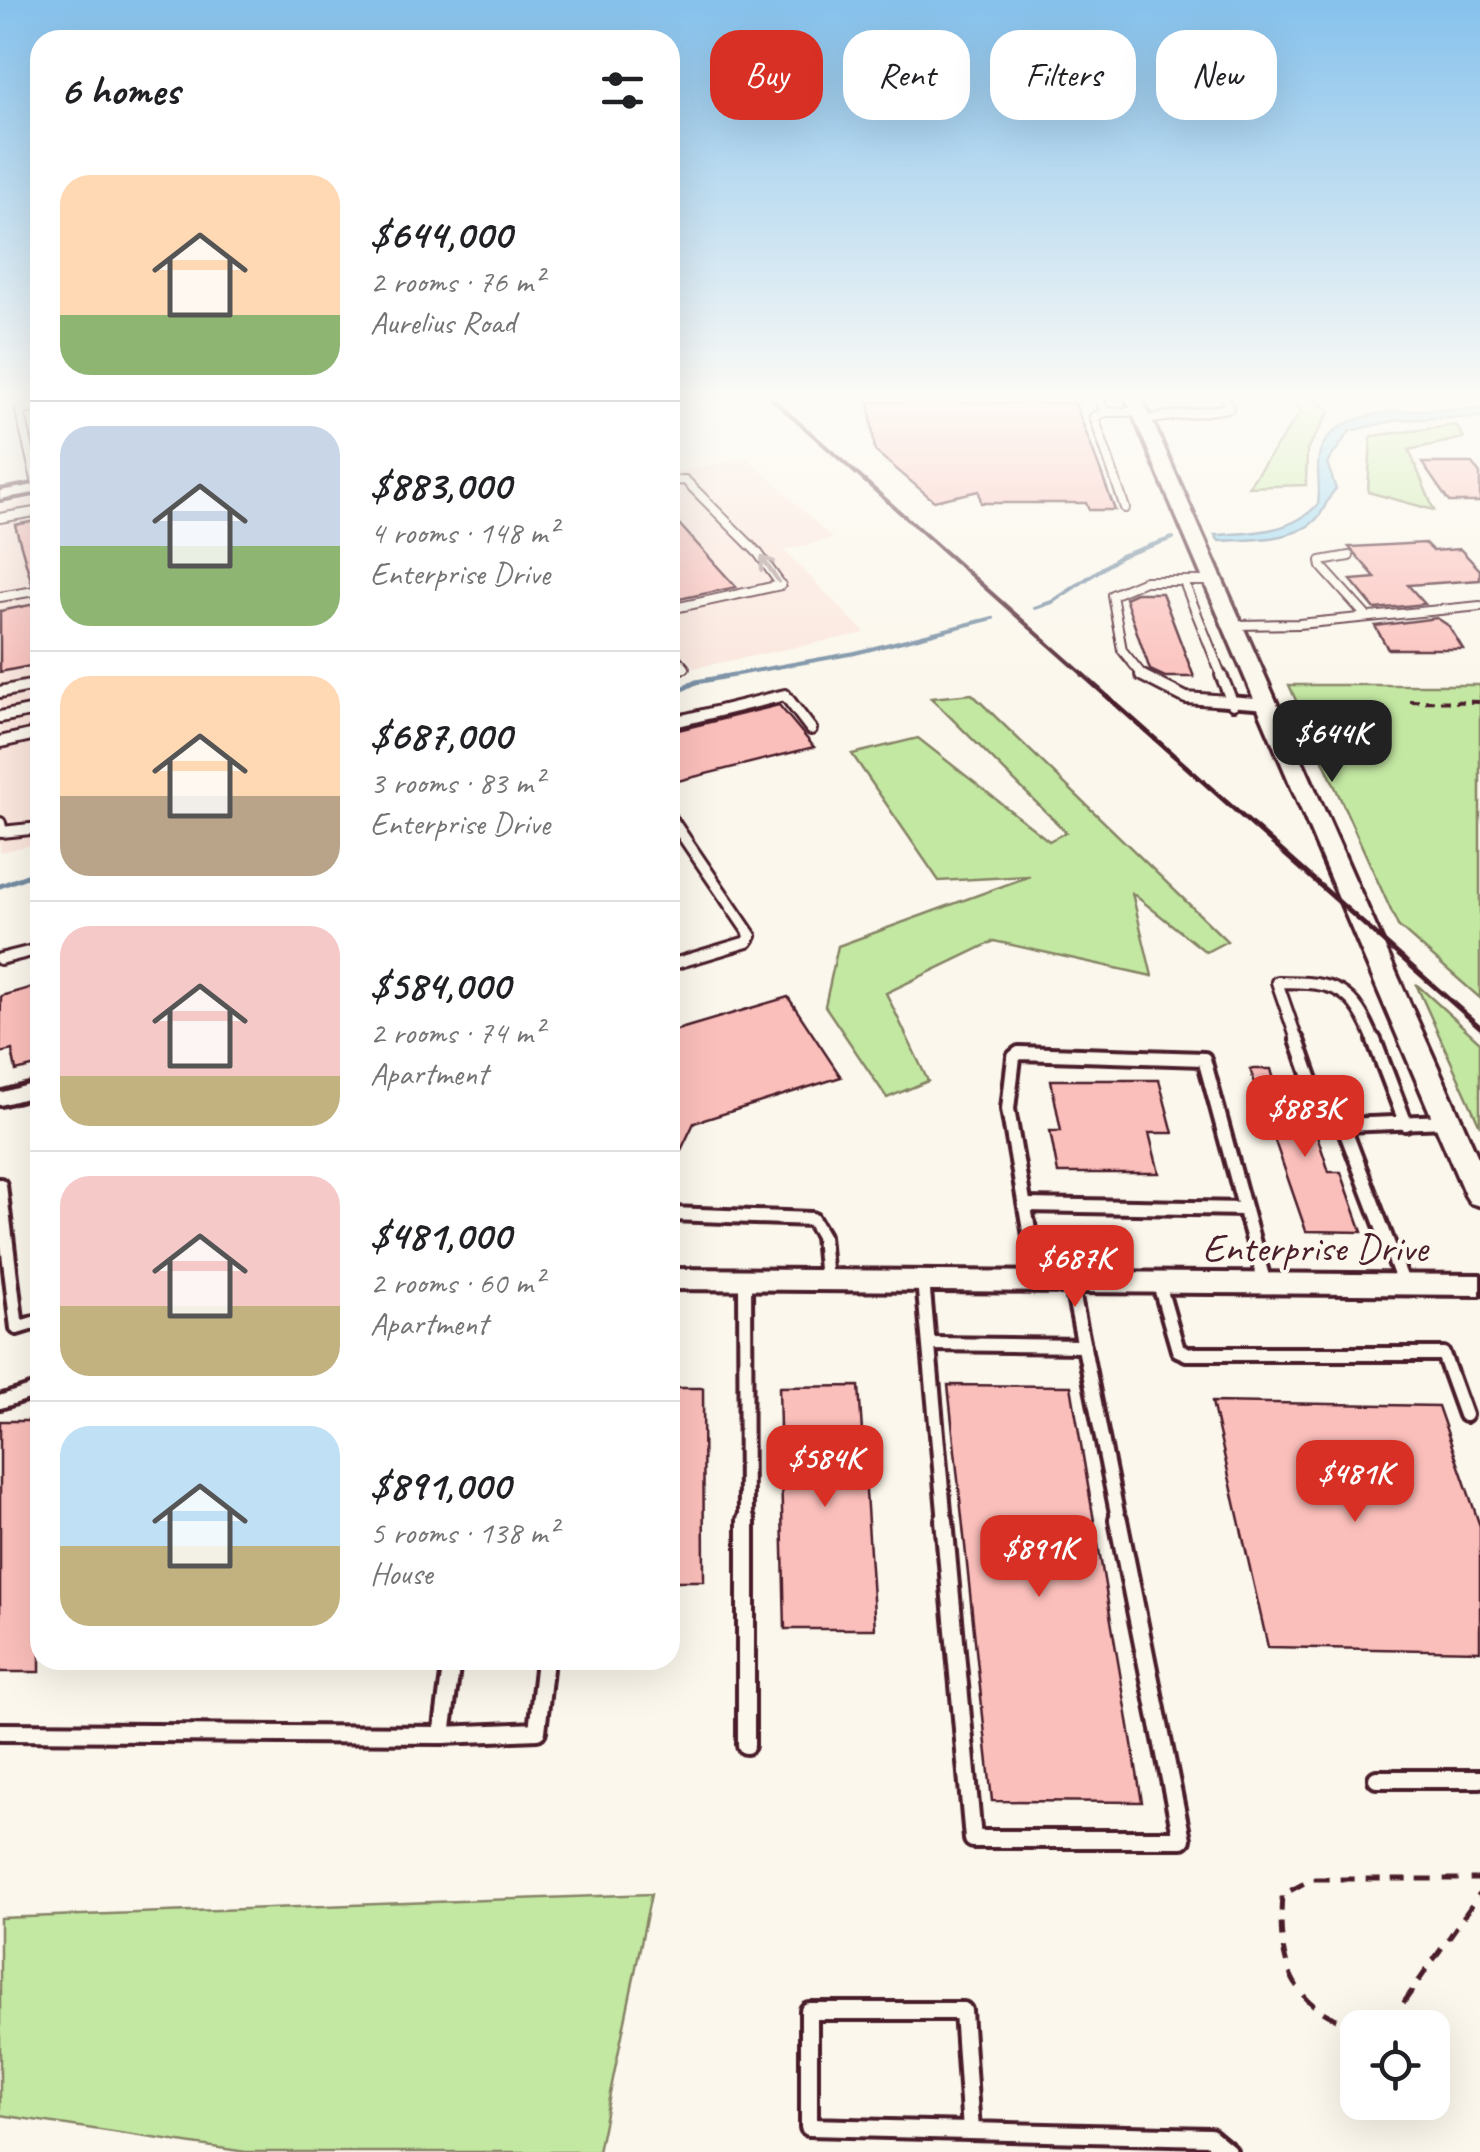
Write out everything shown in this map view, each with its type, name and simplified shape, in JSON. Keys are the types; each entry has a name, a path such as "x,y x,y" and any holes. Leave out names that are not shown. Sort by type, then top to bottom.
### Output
{"street":[{"path":"1179,498 1480,1195"},
{"name":"Enterprise Drive","path":"680,1279 1480,1285"}],"lane":[{"path":"680,606 781,585 758,553 703,498"},
{"path":"1122,498 1125,508"},
{"path":"0,522 30,514"},
{"path":"1349,556 1321,560 1322,566 1367,617"},
{"path":"1216,581 1117,588 1112,595 1120,647 1138,676 1173,696 1269,704"},
{"path":"1184,582 1234,704"},
{"path":"0,597 30,592"},
{"path":"1235,625 1480,606"},
{"path":"0,692 30,686"},
{"path":"680,721 785,695 811,729"},
{"path":"0,717 30,710"},
{"path":"0,742 30,736"},
{"path":"0,823 2,832 30,830"},
{"path":"680,832 751,936 746,942 680,962"},
{"path":"0,960 30,952"},
{"path":"1404,1285 1343,1125 1316,1096 1277,982 1324,982 1346,993 1361,1007 1406,1124"},
{"path":"1038,1282 1008,1108 1014,1056 1019,1053 1204,1059 1265,1284"},
{"path":"0,1099 30,1091"},
{"path":"1343,1125 1448,1121"},
{"path":"0,1185 17,1328 30,1324"},
{"path":"1026,1205 1244,1209"},
{"path":"680,1214 812,1219 822,1236 826,1280"},
{"path":"745,1279 746,1745"},
{"path":"923,1280 973,1838 1182,1838 1071,1282"},
{"path":"1159,1284 1174,1347 1186,1354 1443,1354 1465,1415"},
{"path":"931,1344 1084,1346"},
{"path":"0,1402 30,1392"},
{"path":"442,1734 451,1670"},
{"path":"0,1732 536,1731 545,1670"},
{"path":"1377,1780 1480,1780"},
{"path":"972,2131 962,2011 809,2011 809,2127 1210,2138 1228,2152"}],"path":[{"path":"1410,701 1480,702"},
{"path":"1340,2022 1325,2018 1294,1985 1279,1925 1282,1895 1312,1879 1480,1879"},
{"path":"1400,2010 1480,1894"}],"shaded area":[{"path":"680,498 790,498 833,539 784,550 865,633 694,668 680,651"},
{"path":"30,500 30,845 0,852 0,505"}],"green space":[{"path":"1392,498 1429,498 1434,510"},
{"path":"1289,685 1480,685 1480,998 1398,926"},
{"path":"972,694 1227,941 1206,952 1132,893 1152,976 994,941 886,993 928,1081 887,1098 825,1006 838,946 1030,876 939,881 852,754 918,738 1049,841 1066,832 931,698"},
{"path":"1416,984 1480,1042 1480,1126"},
{"path":"651,1894 598,2152 246,2152 0,2115 0,1918"}],"water":[{"path":"1318,498 1329,498 1310,524 1286,535 1219,541 1215,535 1271,530 1296,521 1318,504"}],"building":[{"path":"980,498 1111,498 1115,510 1089,510 1086,503 981,503"},
{"path":"1447,498 1480,498 1480,502 1449,502"},
{"path":"30,522 30,577 15,525"},
{"path":"680,525 736,587 680,599"},
{"path":"1425,543 1433,551 1460,549 1480,570 1480,580 1408,585 1425,604 1375,609 1351,580 1376,578 1349,547"},
{"path":"1136,593 1162,593 1194,677 1165,677 1150,670 1125,598"},
{"path":"30,605 30,666 0,672 0,611"},
{"path":"1437,618 1449,626 1463,649 1388,649 1375,626"},
{"path":"779,705 814,747 680,780 680,730"},
{"path":"30,988 30,1068 16,1071 12,1050 0,1053 1,996"},
{"path":"788,997 841,1077 694,1123 680,1152 680,1029"},
{"path":"1250,1069 1271,1069 1276,1087 1289,1087 1293,1099 1305,1099 1329,1172 1341,1172 1362,1232 1306,1231"},
{"path":"1051,1080 1159,1080 1173,1133 1149,1133 1159,1173 1058,1173 1050,1131 1061,1131"},
{"path":"948,1385 1071,1386 1142,1802 992,1801"},
{"path":"859,1386 875,1629 785,1629 779,1387"},
{"path":"680,1388 703,1388 704,1581 680,1581"},
{"path":"1212,1402 1438,1406 1480,1526 1480,1651 1268,1647"},
{"path":"0,1421 30,1421 30,1670 40,1672 0,1672"}],"waterway":[{"path":"1035,608 1052,602 1121,556 1173,538"},
{"path":"721,677 855,653 993,618"},
{"path":"680,690 696,682 734,675"},
{"path":"0,886 30,875"}],"railway":[{"path":"884,498 1086,677"},
{"path":"1083,675 1480,1027"}]}
